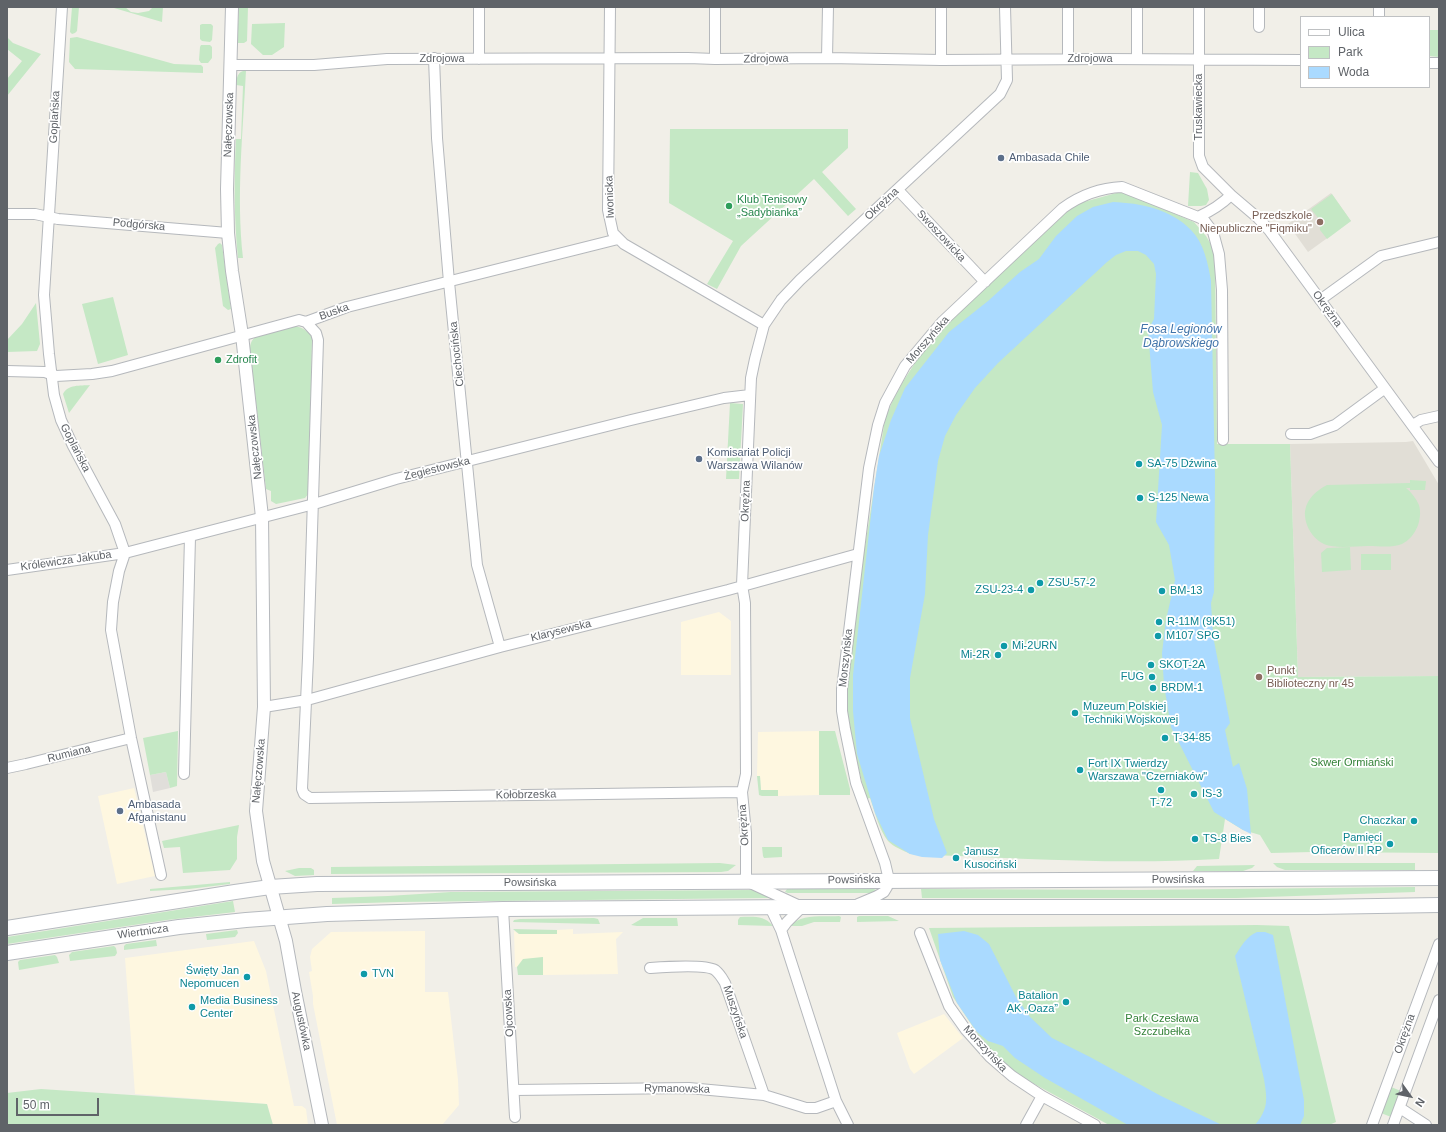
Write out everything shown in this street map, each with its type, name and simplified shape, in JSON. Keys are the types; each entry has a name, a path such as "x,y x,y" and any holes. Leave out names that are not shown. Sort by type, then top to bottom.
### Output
{"main road":[{"name":"Powsińska","path":"270,887 317,884 1439,878"},
{"path":"7,928 270,887"},
{"path":"279,917 327,914 503,909 850,906 1285,907 1439,905"},
{"name":"Wiertnicza","path":"7,953 179,927 279,917"}],"street":[{"name":"Goplańska","path":"62,7 44,295 51,374 60,420 115,524 125,553"},
{"name":"Nałęczowska","path":"232,7 227,189 228,233 242,335 262,517 264,707 256,811 263,861 279,917"},
{"path":"479,7 479,59"},
{"name":"Iwonicka","path":"610,7 608,210 613,233 618,239"},
{"path":"715,7 715,59"},
{"path":"828,7 828,58"},
{"path":"941,7 941,60"},
{"name":"Okrężna","path":"746,881 746,833 742,792 746,774 745,603 742,585 751,378 764,324 781,300 800,280 1000,94 1007,80 1005,7"},
{"path":"1068,7 1068,59"},
{"path":"1137,7 1137,59"},
{"name":"Truskawiecka","path":"1200,7 1199,156 1203,167 1231,195"},
{"path":"1259,7 1259,27"},
{"name":"Zdrojowa","path":"230,65 314,65 386,59 434,58 1300,60"},
{"name":"Ciechocińska","path":"434,58 437,138 449,282 459,370 466,462 477,565 500,646"},
{"name":"Morszyńska","path":"889,880 886,863 856,783 842,711 842,689 869,468 878,425 888,397 905,366 942,322 1063,208 1074,200 1096,191 1111,187 1122,187 1204,220 1212,232 1219,254 1222,290 1223,440"},
{"name":"Swoszowicka","path":"898,190 985,282"},
{"path":"1198,217 1210,212 1222,204 1231,195"},
{"name":"Okrężna","path":"1231,195 1258,218 1269,230 1384,389 1439,462"},
{"name":"Podgórska","path":"7,214 35,214 58,219 228,233"},
{"path":"618,239 624,244 764,324"},
{"name":"Buska","path":"7,371 45,372 56,376 112,371 299,320 306,322 347,307 618,239"},
{"path":"1320,300 1381,256 1439,242"},
{"path":"306,322 316,333 318,340 307,700"},
{"path":"1291,434 1310,434 1336,425 1384,389"},
{"name":"Żegiestowska","path":"125,553 314,504 396,479 656,414 724,398 750,395"},
{"path":"1412,425 1421,420 1439,416"},
{"path":"184,774 190,537"},
{"path":"125,553 119,571 113,602 111,630 131,738 161,875"},
{"name":"Królewicza Jakuba","path":"7,570 125,553"},
{"name":"Klarysewska","path":"264,707 307,700 500,646 728,590 858,554"},
{"name":"Kołobrzeska","path":"307,700 302,789 304,794 310,798 742,792"},
{"name":"Rumiana","path":"7,768 131,738"},
{"path":"850,906 884,892 889,880"},
{"path":"746,881 802,907 781,930"},
{"path":"770,907 781,930 836,1101 848,1125"},
{"name":"Ojcowska","path":"503,909 515,1117"},
{"name":"Augustówka","path":"279,917 286,940 322,1125"},
{"name":"Morszyńska","path":"920,933 949,1006 966,1030 990,1057 1007,1072 1042,1096 1095,1125"},
{"name":"Okrężna","path":"1372,1125 1439,944"},
{"name":"Muszyńska","path":"650,968 706,967 715,970 721,975 764,1095"},
{"name":"Okrężna","path":"1393,1125 1439,1000"},
{"name":"Rymanowska","path":"514,1090 689,1088 764,1095 806,1108 816,1108 836,1101"},
{"path":"1026,1125 1042,1096"},
{"path":"1400,1108 1426,1125"}],"shaded area":[{"name":"Przedszkole Niepubliczne \"Fiqmiku\"","path":"1331,193 1351,221 1308,252 1288,224"},
{"path":"1413,441 1439,485 1439,676 1298,677 1290,444"},
{"path":"719,612 731,621 731,675 681,675 681,622"},
{"path":"819,731 819,795 778,796 778,790 761,790 760,776 757,776 758,732"},
{"path":"166,772 170,788 153,792 150,775"},
{"path":"134,788 155,876 117,884 98,796"},
{"path":"573,929 573,934 623,932 616,939 618,974 543,975 543,957 519,964 515,967 514,931 519,934 557,934 557,930"},
{"path":"425,931 425,992 448,992 458,1080 459,1105 442,1125 337,1125 313,1004 309,972 312,971 310,957 312,949 331,932"},
{"path":"254,941 266,971 294,1106 302,1106 306,1109 308,1125 273,1125 267,1104 135,1094 125,958"},
{"path":"944,1014 963,1038 914,1074 910,1069 897,1033"}],"green space":[{"path":"72,7 79,7 77,31 72,34 70,32"},
{"path":"125,7 131,12 138,13 149,11 153,7 163,7 162,22 114,8"},
{"path":"239,7 248,7 247,41 244,43 237,43"},
{"path":"285,23 284,47 272,55 263,55 251,44 252,24"},
{"path":"211,24 213,26 212,40 210,42 202,41 200,39 200,25"},
{"path":"1430,30 1439,30 1439,57 1430,56"},
{"path":"7,37 13,43 41,54 7,96 7,79 22,61 7,49"},
{"path":"77,37 174,64 201,65 203,67 203,73 75,69 69,62 70,38"},
{"path":"201,45 210,45 212,47 212,58 208,63 201,63 199,60"},
{"path":"246,70 240,187 243,258 238,258 235,214 235,169 236,139 241,139 243,86 236,85 239,74"},
{"name":"Klub Tenisowy „Sadybianka”","path":"670,129 848,129 848,148 822,172 856,209 848,216 814,179 741,246 717,289 707,284 733,241 669,203"},
{"path":"1190,172 1198,173 1207,189 1209,200 1206,205 1188,206"},
{"name":"Skwer Ormiański","path":"1120,192 1194,222 1212,246 1215,257 1217,444 1290,444 1298,677 1439,676 1439,853 1323,852 1322,845 1314,846 1312,852 1271,853 1260,835 1243,830 1225,819 1219,859 1180,861 1103,861 910,854 895,847 888,841 880,826 870,798 866,799 850,732 846,705 846,686 857,597 885,419 904,380 922,352 944,327 1062,215 1080,203"},
{"path":"1332,194 1351,221 1327,239 1320,230 1319,219 1311,209"},
{"path":"220,243 222,245 231,309 228,310 223,306 215,248"},
{"path":"113,297 128,355 98,364 82,304"},
{"path":"36,303 40,344 37,351 7,352 7,340 22,324"},
{"path":"295,326 305,330 312,337 309,493 305,498 276,504 271,501 271,491 266,489 250,346 252,341 257,336"},
{"path":"90,385 69,413 63,394 65,391 75,386"},
{"path":"730,403 743,404 739,479 726,479"},
{"path":"1410,480 1426,481 1425,490 1410,490 1410,488 1406,488 1418,502 1420,516 1415,532 1402,544 1390,546 1331,546 1321,542 1313,536 1310,531 1305,516 1306,506 1318,490 1327,485 1410,483"},
{"path":"1350,547 1351,570 1322,572 1321,553 1327,548"},
{"path":"1361,554 1391,554 1391,570 1361,570"},
{"path":"178,731 177,786 170,788 166,772 150,775 143,738"},
{"path":"819,731 835,731 850,789 850,795 819,795"},
{"path":"757,776 760,776 761,790 778,790 778,796 759,795"},
{"path":"239,825 237,837 237,859 230,870 183,873 180,847 164,848 162,841"},
{"path":"762,847 782,847 782,857 764,858"},
{"path":"720,863 736,865 728,871 721,872 331,874 331,867"},
{"path":"1273,863 1415,863 1415,870 1285,870 1277,867"},
{"path":"1255,865 1252,868 1243,871 1193,871 1197,866"},
{"path":"299,868 311,868 314,870 314,875 295,876 285,871"},
{"path":"230,882 230,884 189,889 150,891 150,889"},
{"path":"1415,887 1415,892 1236,898 922,898 921,889 1139,890"},
{"path":"787,889 876,890 873,893 788,893 785,892"},
{"path":"754,890 770,898 332,904 332,898 451,892"},
{"path":"233,901 235,912 167,920 7,944 7,937"},
{"path":"888,916 899,921 857,922 857,917"},
{"path":"740,917 762,918 770,922 773,926 738,925 738,920"},
{"path":"806,917 841,917 840,922 814,922 802,926 791,926 800,919"},
{"path":"643,918 677,918 678,926 631,925"},
{"path":"520,919 598,919 600,924 513,922 514,920"},
{"name":"Park Czesława Szczubełka","path":"1289,926 1336,1122 1329,1125 1109,1125 1018,1075 989,1051 953,997 929,928"},
{"path":"513,929 557,930 557,934 519,934"},
{"path":"237,930 238,933 235,937 207,940 206,934"},
{"path":"156,940 157,946 124,950 124,946 126,944"},
{"path":"114,946 117,953 115,956 70,961 69,955 72,952"},
{"path":"55,955 59,963 19,970 18,962 20,960"},
{"path":"543,957 543,975 518,975 517,967 523,959"},
{"path":"1391,1087 1401,1091 1391,1117 1381,1113"},
{"path":"41,1089 267,1104 273,1125 7,1125 7,1093"}],"water":[{"name":"Fosa Legionów Dąbrowskiego","path":"1113,202 1155,208 1183,223 1195,235 1202,247 1211,281 1215,479 1214,592 1211,603 1213,636 1230,723 1225,730 1233,767 1239,763 1247,789 1251,834 1214,812 1171,727 1164,685 1162,653 1166,620 1175,580 1169,545 1156,522 1162,425 1153,392 1148,330 1154,319 1156,274 1154,264 1146,255 1138,251 1126,251 1116,255 1107,262 998,363 975,388 956,415 945,436 938,461 928,535 925,594 910,678 910,718 934,819 947,853 942,858 922,857 910,854 888,840 875,813 857,754 853,711 853,675 879,456 891,420 905,388 949,332 988,301 1020,272 1039,259 1056,236 1077,216 1093,207"},
{"path":"964,931 978,935 989,944 1016,997 1030,1017 1052,1038 1161,1096 1222,1125 1128,1125 1045,1078 1015,1058 1003,1046 988,1041 977,1032 957,1003 940,960 938,934"},
{"path":"1257,932 1265,932 1273,935 1304,1100 1304,1116 1300,1125 1255,1125 1260,1119 1265,1108 1266,1092 1235,956 1247,939"}],"place":[{"name":"Ambasada Chile","path":"1001,158"},
{"name":"Klub Tenisowy „Sadybianka”","path":"729,206"},
{"name":"Przedszkole Niepubliczne \"Fiqmiku\"","path":"1320,222"},
{"name":"Zdrofit","path":"218,360"},
{"name":"Komisariat Policji Warszawa Wilanów","path":"699,459"},
{"name":"SA-75 Dźwina","path":"1139,464"},
{"name":"S-125 Newa","path":"1140,498"},
{"name":"ZSU-57-2","path":"1040,583"},
{"name":"ZSU-23-4","path":"1031,590"},
{"name":"BM-13","path":"1162,591"},
{"name":"R-11M (9K51)","path":"1159,622"},
{"name":"M107 SPG","path":"1158,636"},
{"name":"Mi-2URN","path":"1004,646"},
{"name":"Mi-2R","path":"998,655"},
{"name":"SKOT-2A","path":"1151,665"},
{"name":"FUG","path":"1152,677"},
{"name":"Punkt Biblioteczny nr 45","path":"1259,677"},
{"name":"BRDM-1","path":"1153,688"},
{"name":"Muzeum Polskiej Techniki Wojskowej","path":"1075,713"},
{"name":"T-34-85","path":"1165,738"},
{"name":"Fort IX Twierdzy Warszawa \"Czerniaków\"","path":"1080,770"},
{"name":"T-72","path":"1161,790"},
{"name":"IS-3","path":"1194,794"},
{"name":"Ambasada Afganistanu","path":"120,811"},
{"name":"Chaczkar","path":"1414,821"},
{"name":"TS-8 Bies","path":"1195,839"},
{"name":"Pamięci Oficerów II RP","path":"1390,844"},
{"name":"Janusz Kusociński","path":"956,858"},
{"name":"TVN","path":"364,974"},
{"name":"Święty Jan Nepomucen","path":"247,977"},
{"name":"Batalion AK „Oaza”","path":"1066,1002"},
{"name":"Media Business Center","path":"192,1007"}]}
